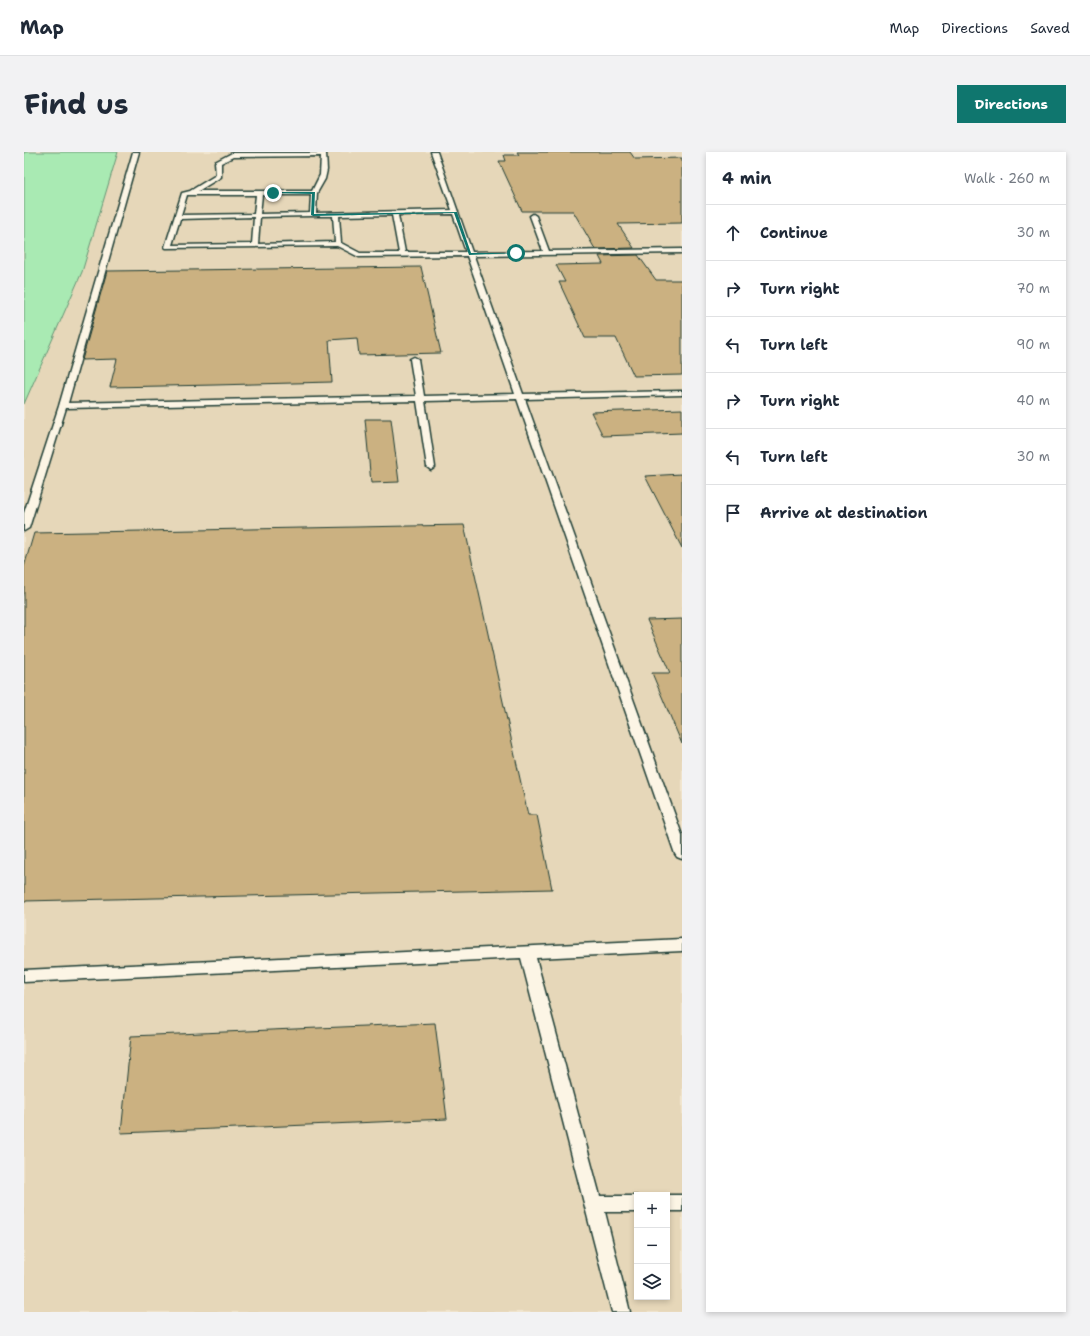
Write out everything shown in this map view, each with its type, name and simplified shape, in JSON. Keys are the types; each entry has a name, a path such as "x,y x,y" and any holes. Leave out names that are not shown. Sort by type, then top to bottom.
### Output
{"lane":[{"path":"24,528 63,406 136,152"},
{"path":"434,152 682,854"},
{"path":"191,193 218,176 218,162 232,155 324,154 325,169 323,179 314,193 313,215"},
{"path":"314,193 185,193 168,247 338,244 359,255 682,251"},
{"path":"255,245 259,193"},
{"path":"178,217 455,212"},
{"path":"395,214 402,254"},
{"path":"336,215 338,244"},
{"path":"533,216 548,253"},
{"path":"414,358 431,467"},
{"path":"63,406 682,393"},
{"path":"24,976 682,945"},
{"path":"527,952 621,1312"},
{"path":"670,1203 682,1203"},
{"path":"594,1204 634,1204"}],"shaded area":[{"path":"24,152 682,152 682,1312 24,1312"}],"green space":[{"path":"24,152 118,152 82,272 24,404"}],"building":[{"path":"517,152 630,152 635,159 682,158 682,223 618,224 634,248 595,249 573,211 522,211 499,161 506,161 504,155 519,155"},
{"path":"638,255 656,280 682,280 682,375 634,376 616,338 585,338 559,282 565,282 556,265 603,264 599,256"},
{"path":"421,267 441,353 359,355 357,338 329,340 332,382 215,385 110,387 117,359 82,360 107,271"},
{"path":"682,409 682,433 603,436 591,412"},
{"path":"365,419 391,419 399,482 371,483"},
{"path":"682,474 682,548 645,476"},
{"path":"464,525 528,815 537,815 552,889 24,901 24,567 34,533"},
{"path":"682,619 682,744 652,673 670,673 647,620"},
{"path":"435,1023 447,1119 121,1133 131,1036"}],"route":[{"path":"273,193 314,193 313,215 455,212 470,254 516,253"}]}
